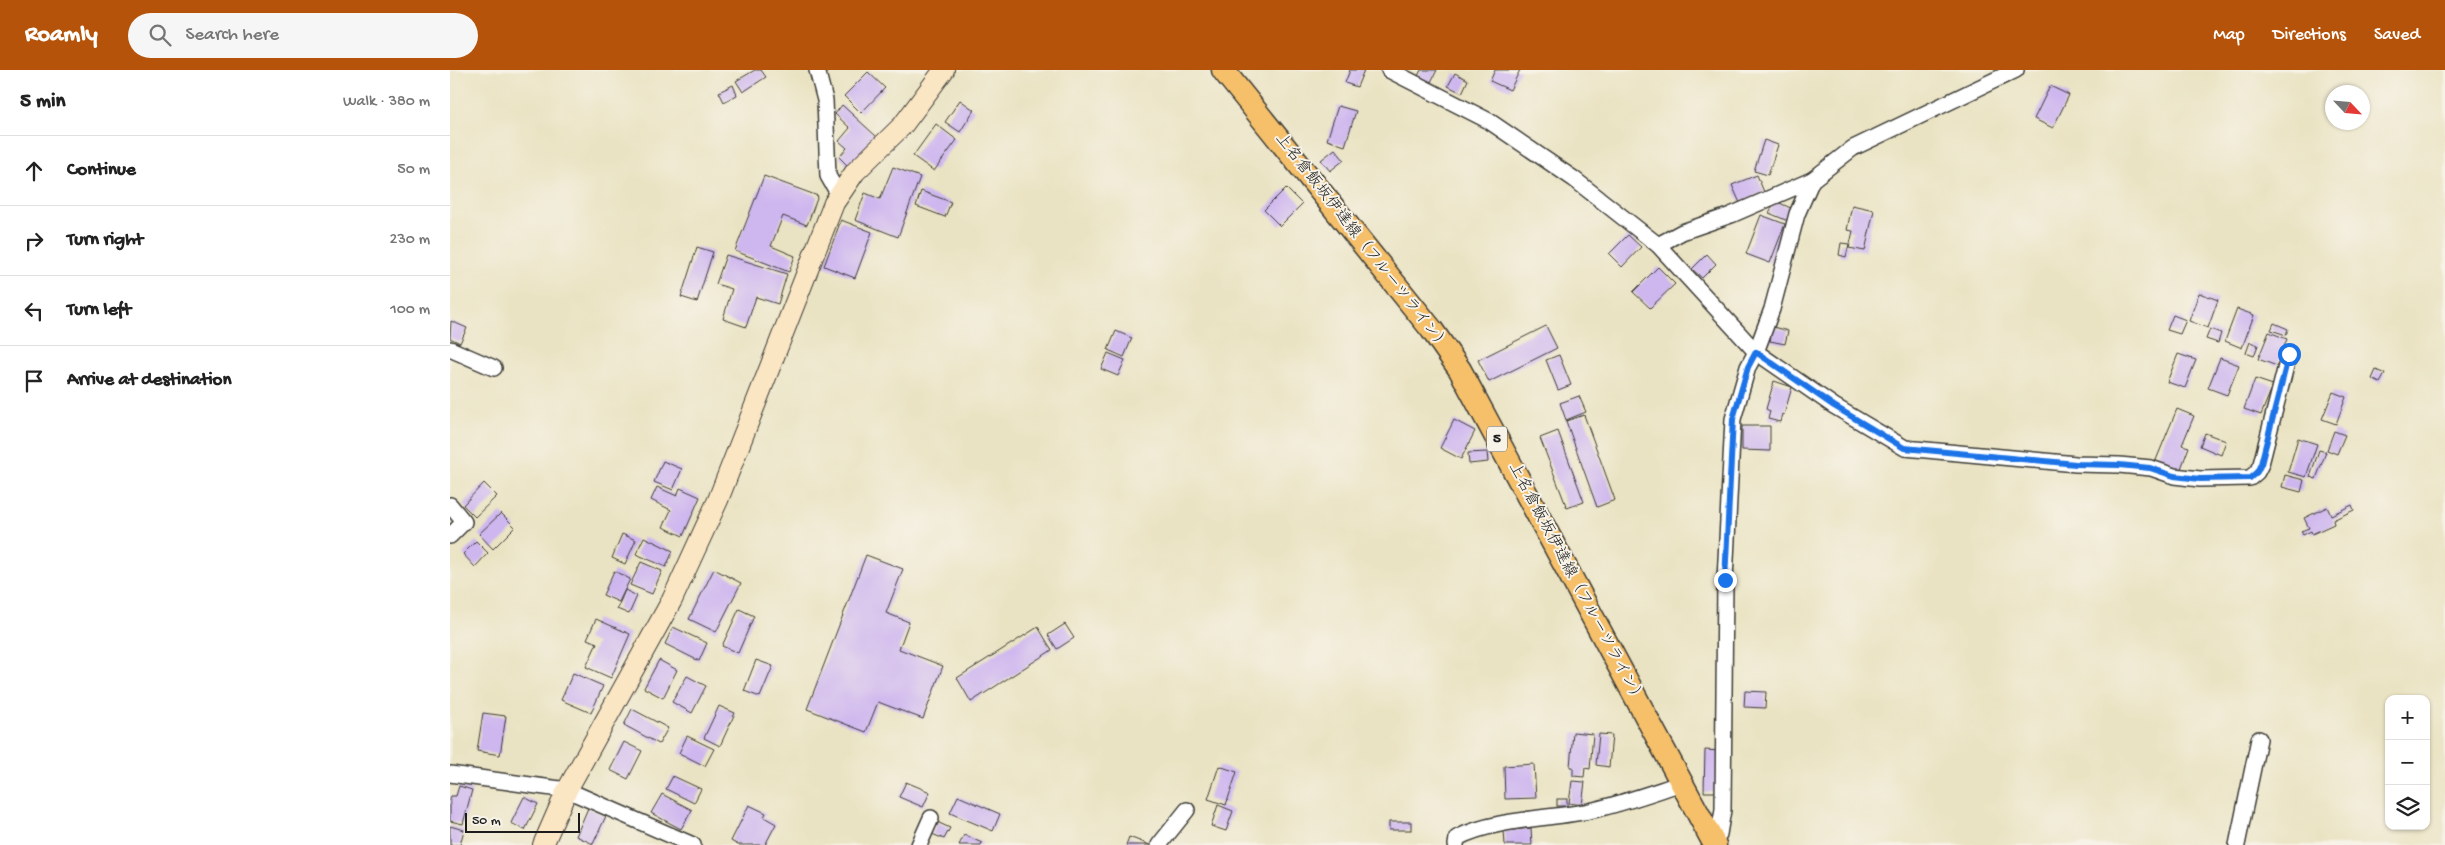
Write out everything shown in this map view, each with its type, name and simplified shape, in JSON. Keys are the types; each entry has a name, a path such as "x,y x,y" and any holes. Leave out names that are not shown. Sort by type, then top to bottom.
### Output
{"main road":[{"name":"上名倉飯坂伊達線（フルーツライン）","path":"1223,70 1432,330 1460,370 1714,844"}],"street":[{"path":"817,70 826,100 828,176 839,195"},
{"path":"543,845 568,790 672,600 718,500 810,261 839,195 855,172 903,125 944,70"},
{"path":"1389,70 1489,121 1574,179 1658,245 1756,352 1834,406 1904,448 2066,463 2150,468 2174,476 2200,479 2250,478 2257,472 2261,464 2289,354"},
{"path":"1658,245 1682,232 1812,180 1853,148 2016,70"},
{"path":"1714,844 1719,834 1723,810 1725,580 1733,419 1748,367 1756,352 1772,309 1797,214 1812,180"},
{"path":"450,349 494,368"},
{"path":"450,506 464,522 450,536"},
{"path":"2237,845 2259,739"},
{"path":"450,774 568,790 693,845"},
{"path":"1456,845 1457,838 1467,833 1526,820 1589,811 1682,784"},
{"path":"1159,845 1188,810"},
{"path":"919,845 931,818"}],"building":[{"path":"755,70 761,70 766,77 743,92 736,81"},
{"path":"1350,70 1364,70 1357,87 1345,83"},
{"path":"1421,70 1437,70 1430,84 1417,78"},
{"path":"1495,70 1520,70 1510,90 1490,81"},
{"path":"868,72 885,88 861,113 844,96"},
{"path":"1455,73 1468,80 1462,93 1448,86"},
{"path":"733,85 737,95 724,102 719,92"},
{"path":"2050,86 2069,95 2053,128 2034,119"},
{"path":"960,100 974,110 960,132 945,122"},
{"path":"842,105 877,137 849,167 839,157 847,148 839,141 850,128 835,114"},
{"path":"1338,106 1356,111 1345,146 1327,140"},
{"path":"936,124 957,140 934,171 913,156"},
{"path":"1764,140 1778,145 1768,175 1754,171"},
{"path":"1335,149 1344,160 1330,171 1321,160"},
{"path":"893,167 920,177 898,237 855,220 865,193 880,199"},
{"path":"1757,175 1764,192 1740,203 1732,185"},
{"path":"764,176 818,196 807,225 783,216 771,246 795,256 789,272 735,251"},
{"path":"1286,188 1302,204 1280,226 1264,210"},
{"path":"921,191 951,202 945,217 916,206"},
{"path":"1775,201 1793,209 1788,221 1769,213"},
{"path":"1852,205 1874,210 1865,251 1849,248 1853,231 1847,230"},
{"path":"1761,215 1785,224 1770,263 1746,254"},
{"path":"841,220 872,232 855,278 824,266"},
{"path":"1628,235 1641,247 1622,267 1609,254"},
{"path":"1841,243 1849,244 1846,257 1839,255"},
{"path":"697,247 713,252 697,302 681,297"},
{"path":"1707,254 1716,264 1702,278 1692,269"},
{"path":"726,255 787,274 778,304 756,297 746,327 723,319 732,289 716,284"},
{"path":"1658,267 1675,284 1650,308 1633,292"},
{"path":"2199,293 2218,300 2208,328 2189,321"},
{"path":"2237,309 2254,315 2242,348 2225,341"},
{"path":"2173,315 2186,320 2180,334 2167,330"},
{"path":"451,321 467,328 460,343 450,338"},
{"path":"2274,323 2288,329 2286,335 2271,330"},
{"path":"1546,326 1557,348 1489,382 1478,360"},
{"path":"1773,327 1788,331 1785,344 1770,341"},
{"path":"2210,329 2221,333 2218,343 2206,339"},
{"path":"1116,331 1132,338 1124,357 1108,350"},
{"path":"2269,332 2287,339 2277,366 2258,359"},
{"path":"2250,342 2258,345 2254,356 2246,353"},
{"path":"1108,353 1125,360 1118,376 1101,369"},
{"path":"2178,354 2196,360 2185,388 2167,382"},
{"path":"1559,355 1571,385 1558,390 1546,360"},
{"path":"2220,358 2239,365 2227,395 2208,388"},
{"path":"2376,370 2385,374 2380,383 2372,379"},
{"path":"2255,379 2273,385 2261,415 2244,409"},
{"path":"1774,381 1792,387 1784,415 1782,414 1780,422 1768,419 1770,411 1766,409"},
{"path":"2333,392 2346,397 2336,424 2322,419"},
{"path":"1579,396 1586,412 1566,420 1560,403"},
{"path":"2177,409 2194,416 2182,445 2189,447 2179,474 2154,465"},
{"path":"1584,415 1615,500 1597,507 1566,421"},
{"path":"1454,420 1475,431 1461,459 1440,448"},
{"path":"1742,426 1770,426 1770,451 1742,450"},
{"path":"1558,431 1584,502 1567,508 1540,438"},
{"path":"2334,431 2345,435 2337,454 2327,450"},
{"path":"2205,433 2226,441 2221,455 2200,446"},
{"path":"2298,438 2317,444 2306,477 2288,472"},
{"path":"2319,450 2326,452 2316,479 2310,477"},
{"path":"1487,452 1488,462 1469,464 1468,453"},
{"path":"663,461 682,469 673,490 654,482"},
{"path":"2285,475 2304,480 2301,492 2282,487"},
{"path":"484,483 497,496 475,517 463,505"},
{"path":"657,487 677,496 680,488 700,497 683,536 663,527 671,510 651,500"},
{"path":"2352,505 2354,510 2333,520 2334,524 2312,534 2311,531 2303,535 2301,531 2309,528 2304,518 2327,507 2331,515"},
{"path":"501,513 515,527 493,549 479,534"},
{"path":"622,534 636,540 625,564 612,558"},
{"path":"644,537 673,551 666,567 636,554"},
{"path":"476,541 488,553 475,567 463,554"},
{"path":"866,555 903,569 886,613 909,622 899,649 943,666 923,719 878,702 866,732 807,709"},
{"path":"641,562 662,571 652,594 630,585"},
{"path":"714,569 741,583 716,632 689,619"},
{"path":"614,571 630,579 619,602 603,595"},
{"path":"625,590 637,596 629,614 617,609"},
{"path":"739,609 754,616 738,653 722,646"},
{"path":"596,619 630,634 611,678 586,667 597,643 587,639"},
{"path":"1065,624 1074,638 1057,649 1048,635"},
{"path":"673,627 707,643 699,661 665,644"},
{"path":"1038,627 1052,650 971,702 957,678"},
{"path":"659,660 677,670 663,698 644,688"},
{"path":"756,660 773,666 760,697 744,691"},
{"path":"573,673 603,686 591,713 561,700"},
{"path":"687,676 706,686 692,713 672,702"},
{"path":"1745,691 1766,692 1765,708 1744,707"},
{"path":"719,706 735,713 720,746 704,738"},
{"path":"632,709 668,728 659,744 624,725"},
{"path":"483,713 506,716 500,755 477,751"},
{"path":"1573,732 1593,734 1590,769 1585,768 1584,777 1573,776 1573,767 1570,767"},
{"path":"1599,734 1612,735 1609,767 1596,765"},
{"path":"687,736 714,749 705,766 679,753"},
{"path":"624,742 642,751 628,779 610,770"},
{"path":"1705,750 1720,751 1719,792 1704,792"},
{"path":"1534,764 1536,798 1505,799 1504,766"},
{"path":"1219,766 1237,772 1226,805 1208,799"},
{"path":"673,776 701,789 694,803 666,789"},
{"path":"1572,781 1585,782 1582,805 1569,803"},
{"path":"906,782 930,792 923,807 899,797"},
{"path":"459,786 472,790 463,824 450,821 451,796 456,796"},
{"path":"662,794 692,810 681,829 651,813"},
{"path":"958,796 1000,814 993,831 950,813"},
{"path":"524,797 538,804 525,830 511,823"},
{"path":"1557,799 1567,799 1567,806 1557,806"},
{"path":"749,805 766,813 764,817 776,824 765,845 738,845 731,841"},
{"path":"1218,805 1233,811 1226,831 1211,826"},
{"path":"588,808 606,816 593,844 576,836"},
{"path":"937,822 950,828 944,839 932,834"},
{"path":"1389,822 1411,822 1411,830 1389,830"},
{"path":"450,826 464,830 460,845 450,845"},
{"path":"1531,828 1532,845 1505,845 1504,831"},
{"path":"964,835 982,843 981,845 959,845"},
{"path":"1129,837 1150,845 1126,845"}],"route":[{"path":"1725,580 1733,419 1748,367 1756,352 1834,406 1904,448 2076,464 2150,468 2174,476 2200,479 2250,478 2257,472 2261,464 2289,354"}]}
